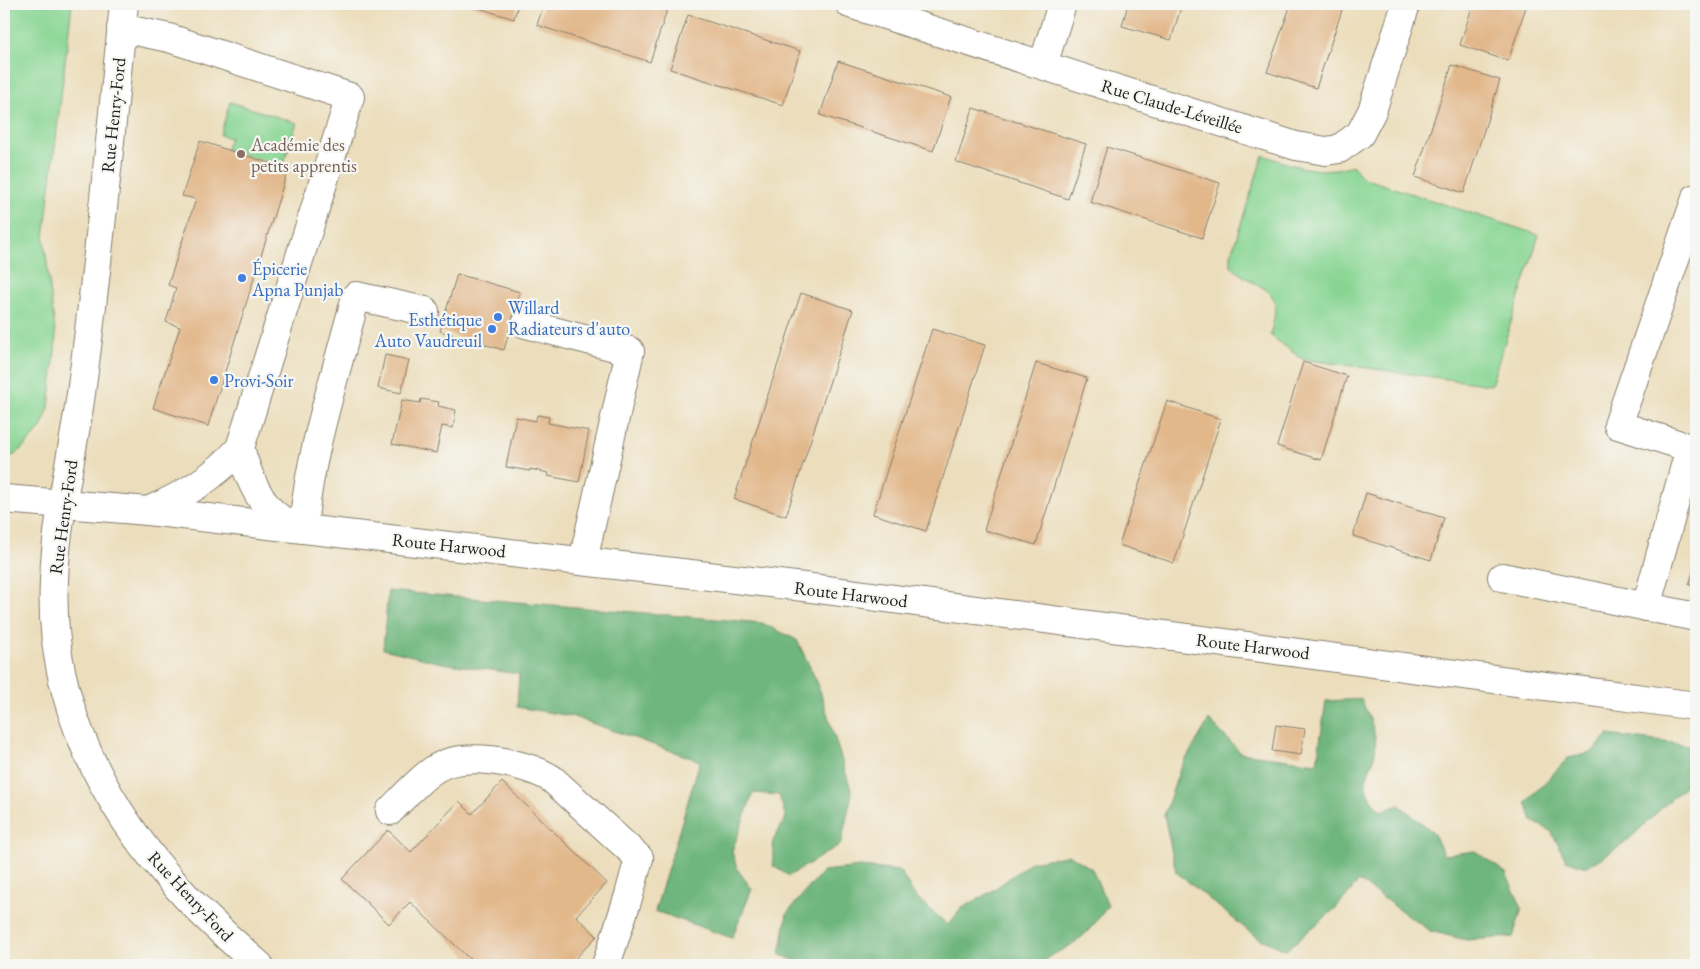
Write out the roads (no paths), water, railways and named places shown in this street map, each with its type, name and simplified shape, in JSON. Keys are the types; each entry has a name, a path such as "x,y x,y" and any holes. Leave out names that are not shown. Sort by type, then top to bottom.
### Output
{"street":[{"name":"Rue Claude-Léveillée","path":"850,4 1296,146 1326,151 1339,149 1351,142 1366,125 1406,4"},
{"path":"1043,65 1062,4"},
{"path":"122,16 176,40 350,97 240,448 222,468 207,480 148,511"},
{"name":"Rue Henry-Ford","path":"122,16 82,388 63,505 54,580 53,613 58,656 65,689 82,740 102,785 152,857 181,891 259,965"},
{"path":"1646,607 1690,448 1618,425 1696,198"},
{"path":"240,448 250,479 268,508 289,526 303,529 306,500 313,466 356,296 425,311"},
{"path":"526,324 630,352 583,561"},
{"name":"Route Harwood","path":"4,499 148,511 583,561 1121,628 1696,706"},
{"path":"1502,577 1696,617"},
{"path":"390,811 421,780 436,768 449,763 468,760 505,762 538,770 552,779 639,858 630,895 606,965"}],"place":[{"name":"Académie des petits apprentis","path":"241,154"},
{"name":"Épicerie Apna Punjab","path":"242,278"},
{"name":"Willard Radiateurs d'auto","path":"498,317"},
{"name":"Esthétique Auto Vaudreuil","path":"492,329"},
{"name":"Provi-Soir","path":"214,380"}]}
